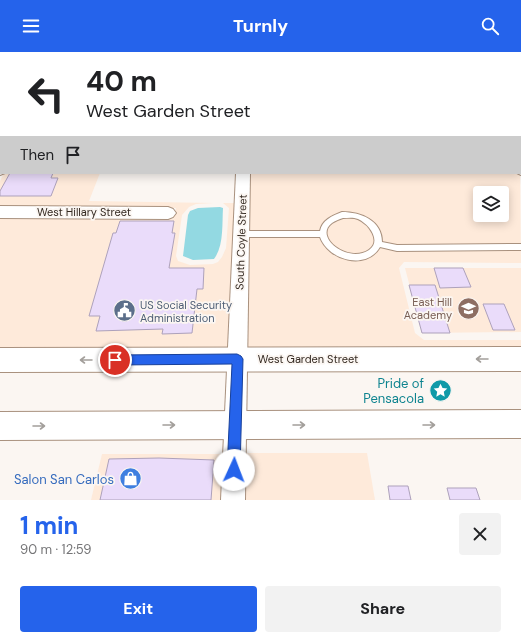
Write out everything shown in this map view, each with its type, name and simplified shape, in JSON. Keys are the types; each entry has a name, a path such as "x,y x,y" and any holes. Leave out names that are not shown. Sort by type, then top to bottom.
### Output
{"main road":[{"name":"West Garden Street","path":"0,360 521,359"},
{"path":"0,426 521,424"}],"street":[{"name":"South Coyle Street","path":"232,500 243,174"},
{"name":"West Hillary Street","path":"0,212 168,213"}],"lane":[{"path":"351,215 368,221 374,227 378,234 378,244 371,253 363,256 354,258 345,256 329,248 324,241 322,234 323,227 327,221 334,217 351,215"},
{"path":"241,234 322,234"},
{"path":"378,244 397,248 521,247"}],"shaded area":[{"path":"4,174 100,174 89,201 214,203 196,204 189,207 182,215 176,256 178,261 190,265 213,264 218,262 222,257 226,248 229,208 223,203 236,203 229,347 0,347 0,217 173,219 176,208 0,206 0,181"},
{"path":"250,174 520,174 521,263 404,262 399,268 415,333 424,340 521,340 521,346 246,347"},
{"name":"East Hill Academy","path":"405,268 521,268 521,332 422,333"},
{"path":"244,453 367,453 375,500 243,500"},
{"path":"102,454 224,454 222,500 91,500"}],"water":[{"path":"198,208 223,208 222,235 217,254 214,259 193,260 183,256 188,215 190,211"}],"building":[{"path":"9,174 53,174 51,178 58,178 51,196 0,196 0,191"},
{"path":"120,221 174,221 172,233 175,233 169,268 204,268 203,289 197,289 192,333 162,334 163,329 96,331 100,316 89,316 113,233 116,233"},
{"path":"434,268 463,268 471,287 440,288"},
{"path":"409,285 435,285 450,333 422,333"},
{"path":"483,304 504,304 515,330 493,330"},
{"path":"159,458 214,460 211,500 100,500 109,459"},
{"path":"388,486 408,486 411,500 390,500"},
{"path":"447,488 476,488 480,500 450,500"}],"place":[{"name":"East Hill Academy","path":"468,308"},
{"name":"US Social Security Administration","path":"125,311"},
{"name":"Pride of Pensacola","path":"440,390"},
{"name":"Salon San Carlos","path":"130,479"}],"route":[{"path":"115,360 237,359 234,470"}]}
